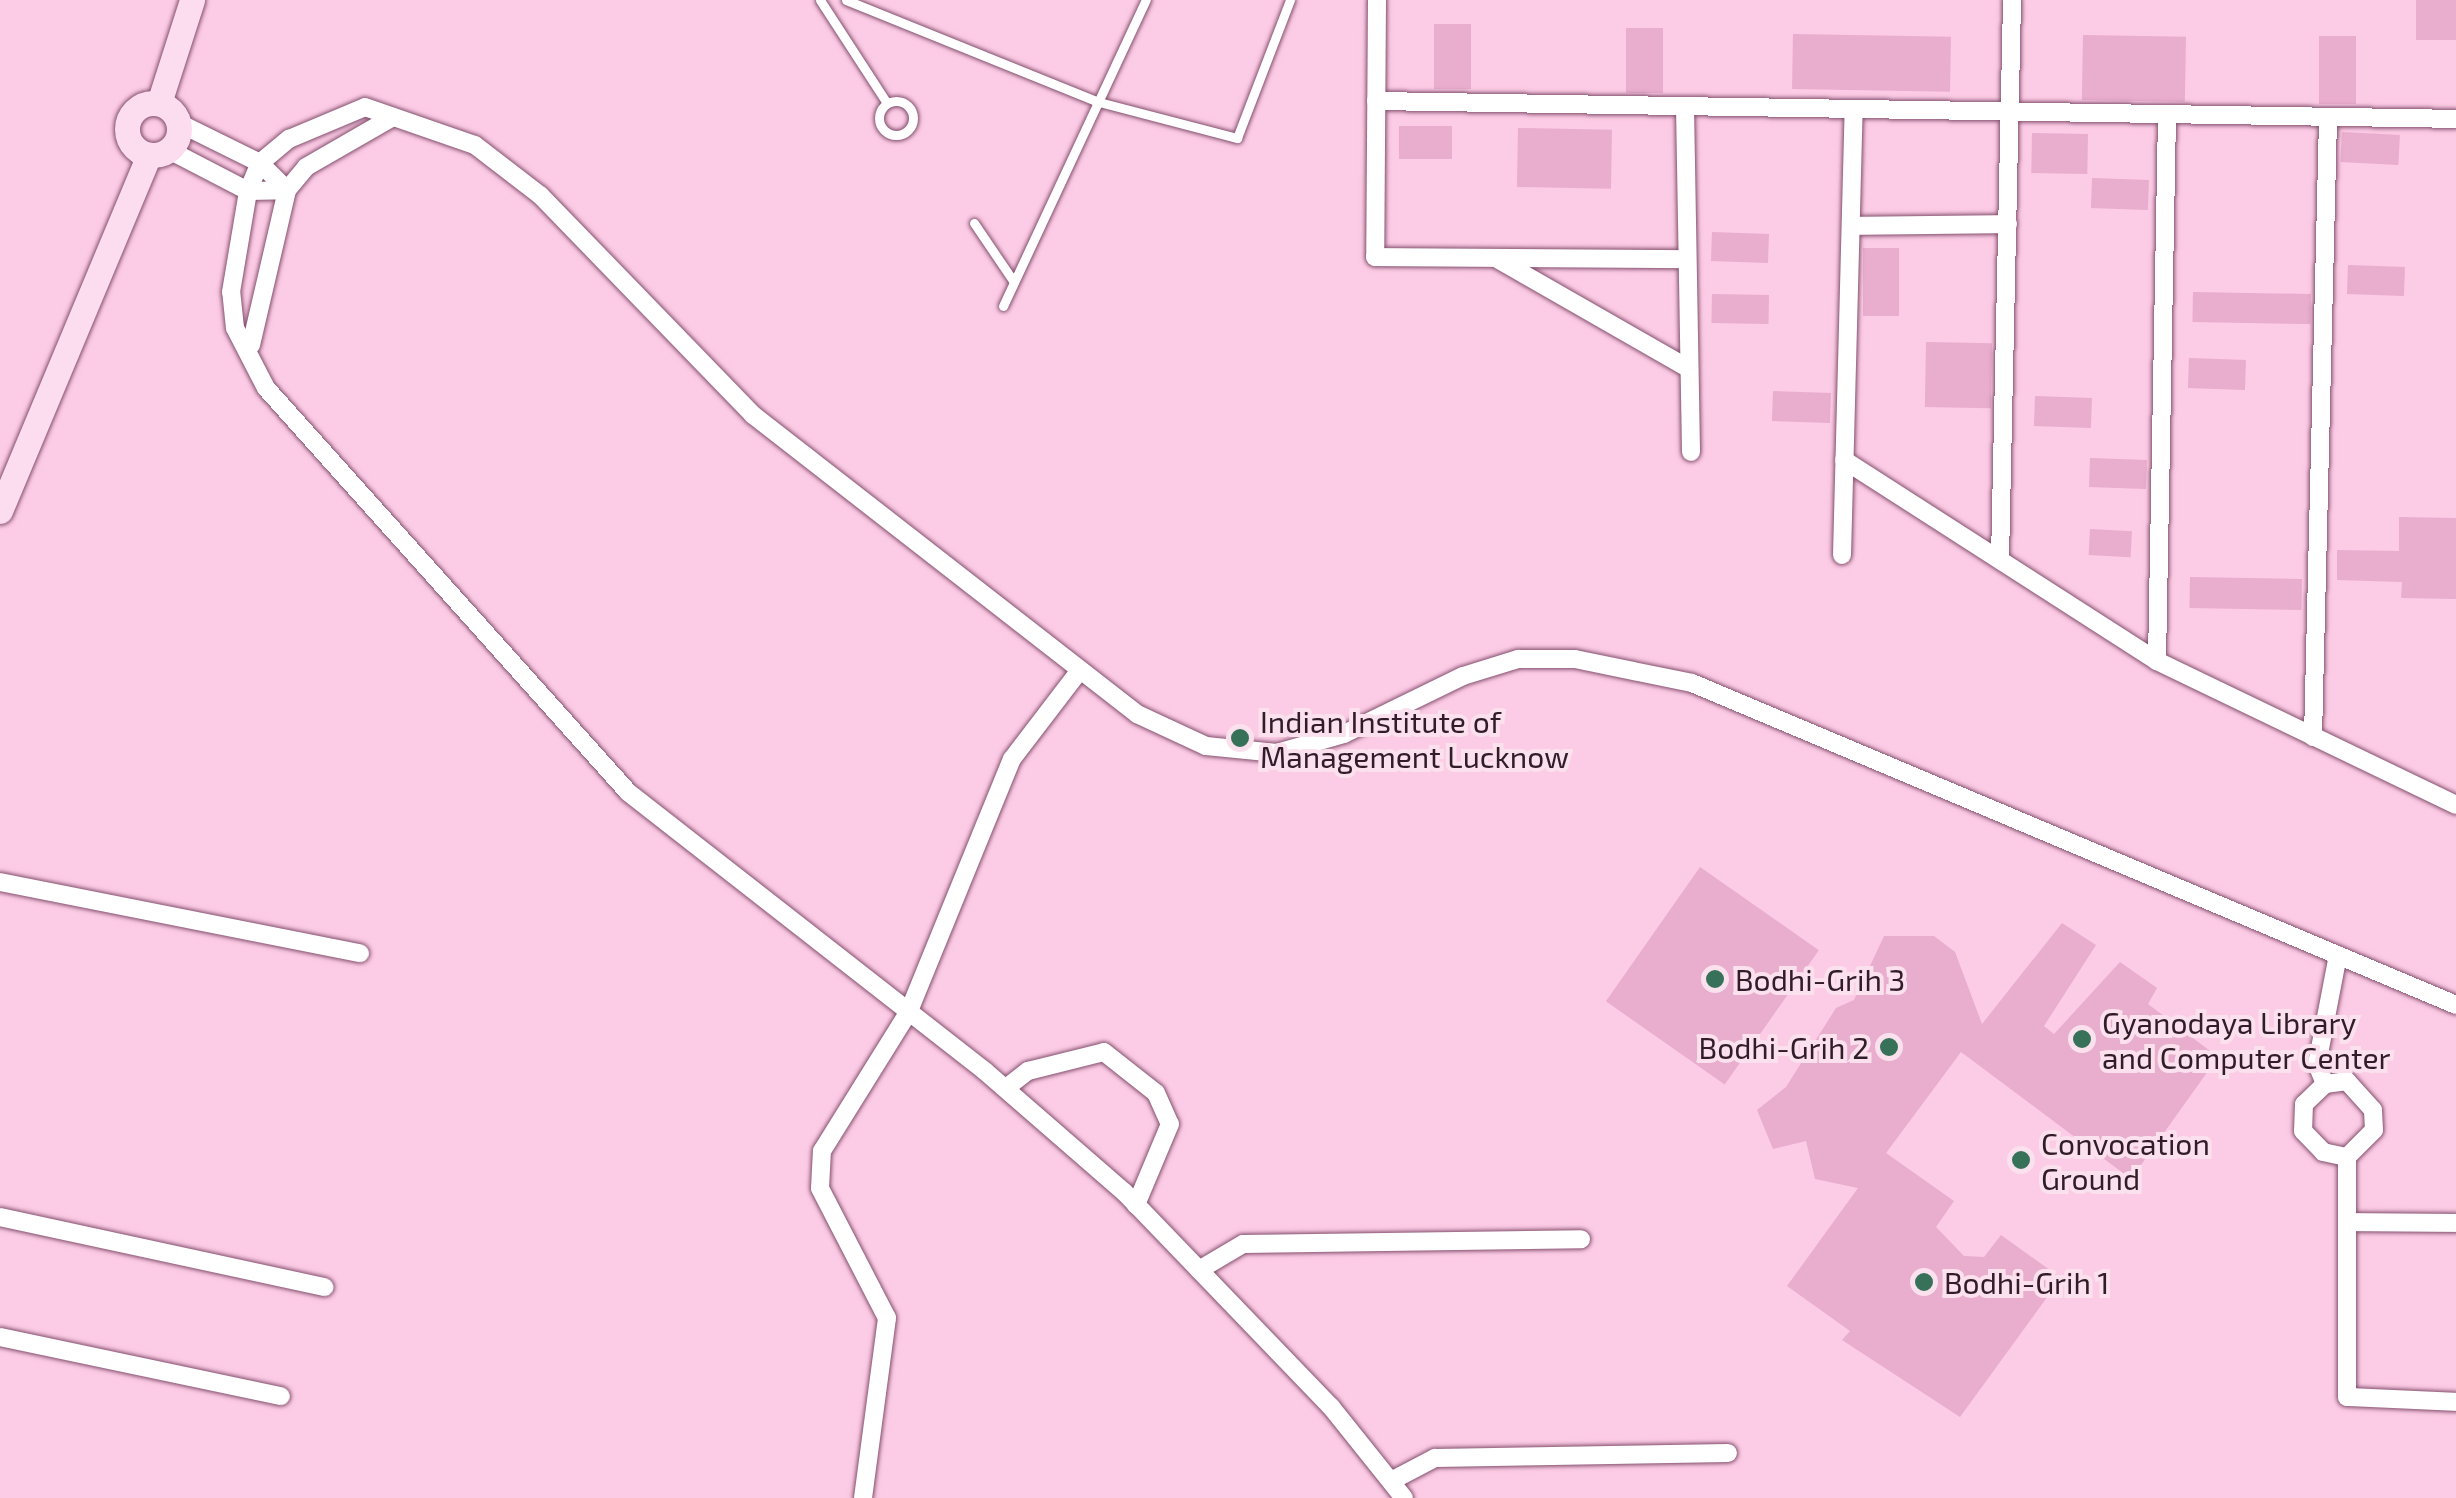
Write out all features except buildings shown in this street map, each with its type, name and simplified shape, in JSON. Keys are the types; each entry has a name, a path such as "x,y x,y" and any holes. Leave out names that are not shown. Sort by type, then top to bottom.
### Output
{"street":[{"path":"159,103 192,0"},
{"path":"1377,0 1375,257 1687,259"},
{"path":"2000,560 2012,0"},
{"path":"1376,101 2456,119"},
{"path":"159,103 179,123 260,163 287,190"},
{"path":"159,103 139,107 128,122 131,143 248,192 287,190"},
{"path":"1685,106 1691,452"},
{"path":"1404,1498 1136,1205 1006,1088 628,792 400,548 266,388 251,344 235,328 231,292 248,192 260,163 330,116 365,107 475,145 540,195 753,415 1137,714 1206,746 1277,753 1518,659 1576,659 1692,683 2456,1005"},
{"path":"1842,555 1854,109"},
{"path":"2157,661 2168,114"},
{"path":"251,344 287,190 306,167 393,117"},
{"path":"2314,737 2328,117"},
{"path":"0,511 159,152 179,123"},
{"path":"1851,226 2008,224"},
{"path":"1496,258 1690,369"},
{"path":"1844,460 2157,661 2456,806"},
{"path":"863,1498 887,1318 820,1188 822,1151 909,1011 1012,758 1080,670"},
{"path":"0,882 360,953"},
{"path":"2325,1084 2318,1064 2338,955"},
{"path":"1006,1088 1028,1071 1104,1052 1156,1093 1170,1124 1136,1205"},
{"path":"2347,1157 2323,1152 2304,1131 2304,1104 2325,1084 2347,1081 2373,1110 2374,1130 2347,1157 2347,1397 2456,1402"},
{"path":"0,1217 325,1287"},
{"path":"2347,1222 2456,1223"},
{"path":"1199,1270 1244,1244 1581,1239"},
{"path":"0,1337 281,1396"},
{"path":"1391,1481 1435,1458 1728,1453"}],"lane":[{"path":"820,0 887,103"},
{"path":"846,0 1099,102 1243,136 1290,0"},
{"path":"1003,306 1146,0"},
{"path":"974,223 1014,282"}],"place":[{"name":"Indian Institute of Management Lucknow","path":"1240,738"},
{"name":"Bodhi-Grih 3","path":"1715,979"},
{"name":"Gyanodaya Library and Computer Center","path":"2082,1039"},
{"name":"Bodhi-Grih 2","path":"1889,1047"},
{"name":"Convocation Ground","path":"2021,1160"},
{"name":"Bodhi-Grih 1","path":"1924,1282"}]}
